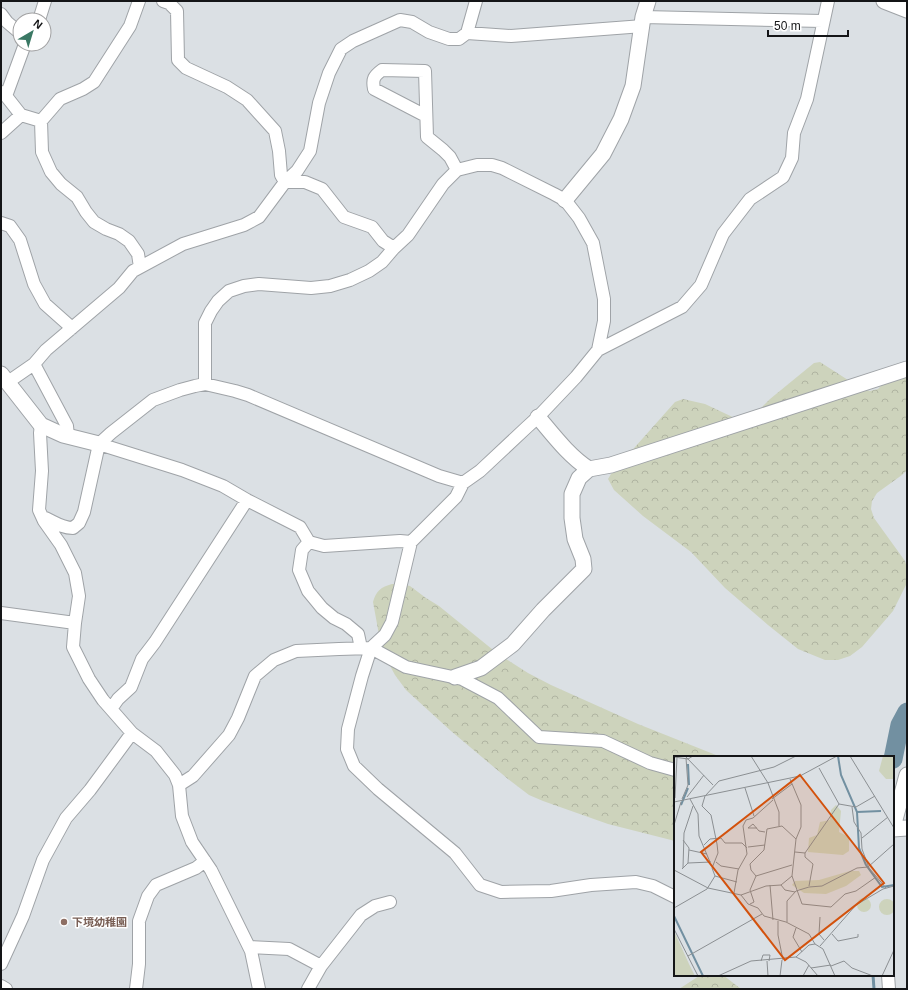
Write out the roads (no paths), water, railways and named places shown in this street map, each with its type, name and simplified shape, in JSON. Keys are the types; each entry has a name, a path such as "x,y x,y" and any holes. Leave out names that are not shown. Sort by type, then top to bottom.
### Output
{"street":[{"path":"42,12 45,1"},
{"path":"139,1 130,26 94,82 83,89 60,99 41,121 42,152 51,172 77,197 94,222 119,234 128,241 138,254 140,267"},
{"path":"163,1 169,3 177,11 178,60 186,68 228,87 247,100 275,131 279,151 281,175 285,182"},
{"path":"411,542 400,541 324,546 309,542 300,527 223,486 182,470 99,444 63,435 41,425 4,378 34,364 46,350 119,288 133,271 182,244 244,225 259,217 285,182 297,171 310,151 319,103 329,73 340,49 353,41 400,20 412,22 429,32 448,39 459,39 467,33 476,1"},
{"path":"565,200 603,154 621,120 633,86 639,43 648,1"},
{"path":"366,648 384,635 392,622 411,542 456,497 463,483 480,471 538,417 576,377 598,350 682,307 701,285 727,228 750,199 783,177 792,158 794,133 807,99 828,1"},
{"path":"884,1 907,10"},
{"path":"1,14 12,26"},
{"path":"467,33 511,36 643,22 823,21"},
{"path":"22,52 4,94 21,115 41,121"},
{"path":"426,116 417,113 374,89 372,82 376,75 382,70 425,71 427,137 450,157 457,170"},
{"path":"1,133 21,115"},
{"path":"205,384 206,323 210,311 229,290 259,284 311,288 330,286 350,280 369,271 382,262 408,235 443,184 457,170 477,165 492,165 502,168 565,200 579,218 593,243 604,299 604,321 598,350"},
{"path":"285,182 305,182 322,189 344,217 372,227 383,241 394,248"},
{"path":"1,223 10,226 20,240 34,284 45,304 72,328"},
{"path":"34,364 67,426 68,436"},
{"path":"455,677 481,668 513,644 543,610 584,569 583,559 575,539 572,518 572,494 579,478 589,469 611,465 907,370"},
{"path":"42,516 56,524 67,528 73,528 79,523 84,512 99,444 153,400 180,390 205,384 248,395 439,476 463,483"},
{"path":"538,417 570,454 580,464 589,469"},
{"path":"41,425 42,471 39,510 44,521 61,545 75,573 79,596 73,647 89,679 103,700 132,732 156,751 175,775 179,785 182,816 192,842 210,870 250,947 259,989"},
{"path":"111,709 118,699 131,687 142,659 155,642 247,500"},
{"path":"309,542 302,550 299,570 308,591 322,608 358,634 366,648 362,676 348,729 347,749 354,766 378,789 455,853 480,884 501,892 551,891 591,884 636,882 653,886 674,896"},
{"path":"1,613 75,623"},
{"path":"179,785 193,776 229,735 238,718 255,676 274,660 296,651 366,648 406,667 462,679 498,698 539,737 603,741 650,763 674,770"},
{"path":"1,964 23,916 43,860 66,818 90,790 132,732"},
{"path":"894,824 907,775"},
{"path":"894,828 907,828"},
{"path":"136,989 139,964 139,921 148,896 156,886 196,868 205,861"},
{"path":"308,989 321,966 361,915 375,906 390,902"},
{"path":"250,947 289,949 321,966"},
{"path":"888,976 889,989"},
{"path":"1,986 6,989"}],"waterway":[{"path":"894,756 900,725 907,712"},
{"path":"873,976 874,989"}],"place":[{"name":"下境幼稚園","path":"64,922"}]}
